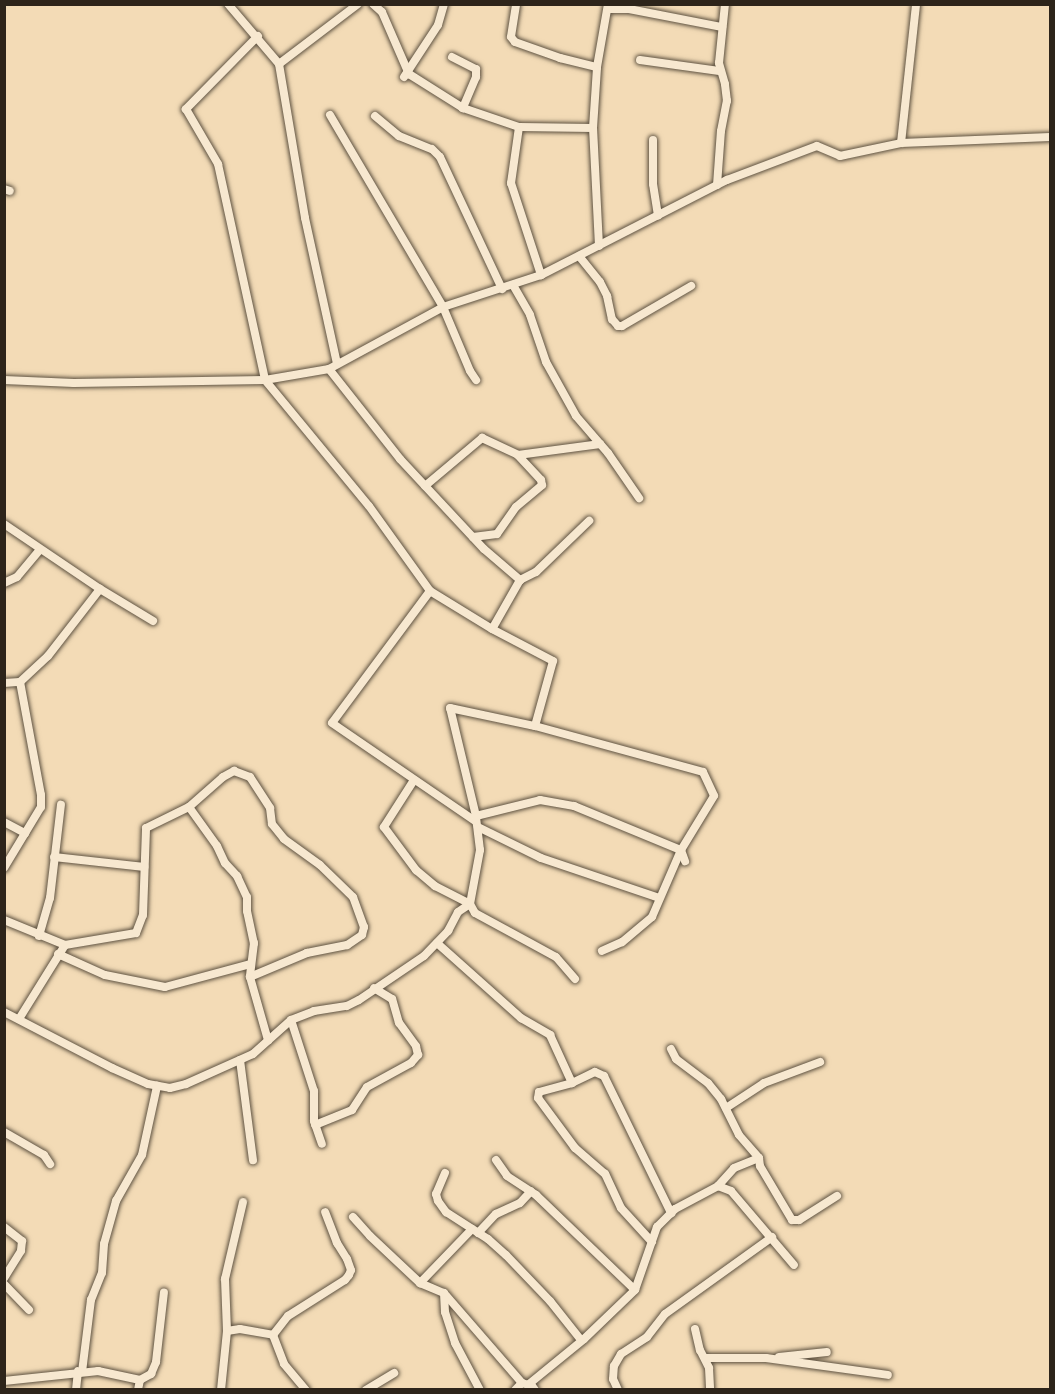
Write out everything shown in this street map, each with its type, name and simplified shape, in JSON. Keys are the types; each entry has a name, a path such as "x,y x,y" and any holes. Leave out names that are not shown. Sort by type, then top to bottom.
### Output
{"street":[{"path":"279,64 358,4"},
{"path":"373,4 382,12 406,75 463,108 519,128 593,128"},
{"path":"382,12 389,4"},
{"path":"406,75 438,25 444,4"},
{"path":"717,185 721,131 727,101 725,84 719,70 725,4"},
{"path":"901,143 916,4"},
{"path":"229,5 258,36 279,64 305,218 337,364"},
{"path":"516,5 511,37 515,42 560,58 597,67"},
{"path":"599,246 593,128 597,67 608,7 722,27"},
{"path":"258,36 186,109 218,164 265,380 369,506 430,591 492,629 553,661 535,726"},
{"path":"452,57 476,69 476,77 463,108"},
{"path":"640,60 719,70"},
{"path":"330,115 443,307 476,380"},
{"path":"375,116 399,136 432,149 440,157 502,289"},
{"path":"519,128 511,183 541,275"},
{"path":"4,380 74,383 265,380 329,369 443,307 541,275 717,185 817,146 840,156 901,143 1050,137"},
{"path":"653,140 652,184 658,216"},
{"path":"579,256 600,282 607,296 612,319 618,326 622,326 690,286"},
{"path":"513,285 530,315 553,376 576,416 600,444 639,498"},
{"path":"329,369 400,459 473,537 520,580"},
{"path":"425,486 482,438 518,455 541,480 542,485 516,507 497,534 473,537"},
{"path":"518,455 600,444"},
{"path":"492,629 520,580 536,572 589,522"},
{"path":"4,524 100,590 153,621"},
{"path":"4,583 17,577 40,550"},
{"path":"4,683 20,682 48,656 100,590"},
{"path":"430,591 332,723 476,821 541,858 658,898"},
{"path":"4,868 41,807 41,795 20,682"},
{"path":"4,1012 112,1068 157,1086 170,1088 186,1084 253,1054 291,1020 314,1011 347,1006 424,956 448,931 458,912 470,904 480,850 476,821 450,708 535,726 703,772 714,796 681,850 658,898 652,917 622,942 602,951"},
{"path":"4,920 65,945 136,933 143,915 146,828 189,807 228,773 239,772 250,777 270,808 272,824 284,839 320,865 353,897 364,927 359,938 341,947 300,956 250,977"},
{"path":"414,780 384,827 419,874 435,886 470,904 475,913 556,957 575,979"},
{"path":"476,821 540,800 574,806 681,850 685,861"},
{"path":"39,936 50,898 61,805"},
{"path":"189,807 245,889 254,943 250,977 268,1040"},
{"path":"4,822 26,833"},
{"path":"54,856 144,867"},
{"path":"437,943 521,1017 550,1035 572,1083"},
{"path":"19,1019 65,945"},
{"path":"58,954 105,975 165,987 251,964"},
{"path":"315,1125 352,1110 367,1087 411,1064 418,1055 416,1046 399,1023 392,999 374,988"},
{"path":"291,1020 314,1091 315,1125 322,1144"},
{"path":"671,1049 676,1059 713,1088 739,1135 759,1158 760,1166 792,1220 799,1220 837,1196"},
{"path":"240,1060 253,1160"},
{"path":"726,1108 764,1083 820,1062"},
{"path":"652,1242 621,1208 605,1174 575,1148 538,1098 541,1090 572,1083 595,1072 604,1076 671,1213"},
{"path":"76,1389 91,1300 102,1273 104,1244 116,1201 142,1155 157,1086"},
{"path":"4,1132 44,1155 50,1164"},
{"path":"353,1217 420,1283 444,1293 525,1386 581,1340 635,1290 657,1227 671,1213 718,1186 734,1168 759,1158"},
{"path":"496,1160 507,1176 531,1191 635,1290"},
{"path":"445,1173 436,1194 446,1212 506,1255 550,1301 581,1340"},
{"path":"718,1186 731,1191 794,1265"},
{"path":"420,1283 475,1231 496,1214 520,1203 531,1191"},
{"path":"221,1389 227,1330 225,1279 243,1202"},
{"path":"273,1335 288,1316 345,1281 349,1275 351,1270 347,1259 337,1243 325,1212"},
{"path":"4,1227 16,1233 22,1241 21,1251 4,1278"},
{"path":"618,1389 613,1373 616,1359 621,1354 647,1337 665,1314 772,1237"},
{"path":"4,1284 29,1310"},
{"path":"4,1381 80,1371 117,1373 140,1380 151,1374 156,1362 164,1292"},
{"path":"444,1293 445,1312 455,1343 480,1389"},
{"path":"227,1330 240,1329 273,1335"},
{"path":"695,1329 709,1368 710,1389"},
{"path":"273,1335 284,1364 306,1389"},
{"path":"705,1358 766,1358 827,1352"},
{"path":"766,1358 888,1375"},
{"path":"366,1389 394,1373"},
{"path":"138,1389 140,1380"}]}
